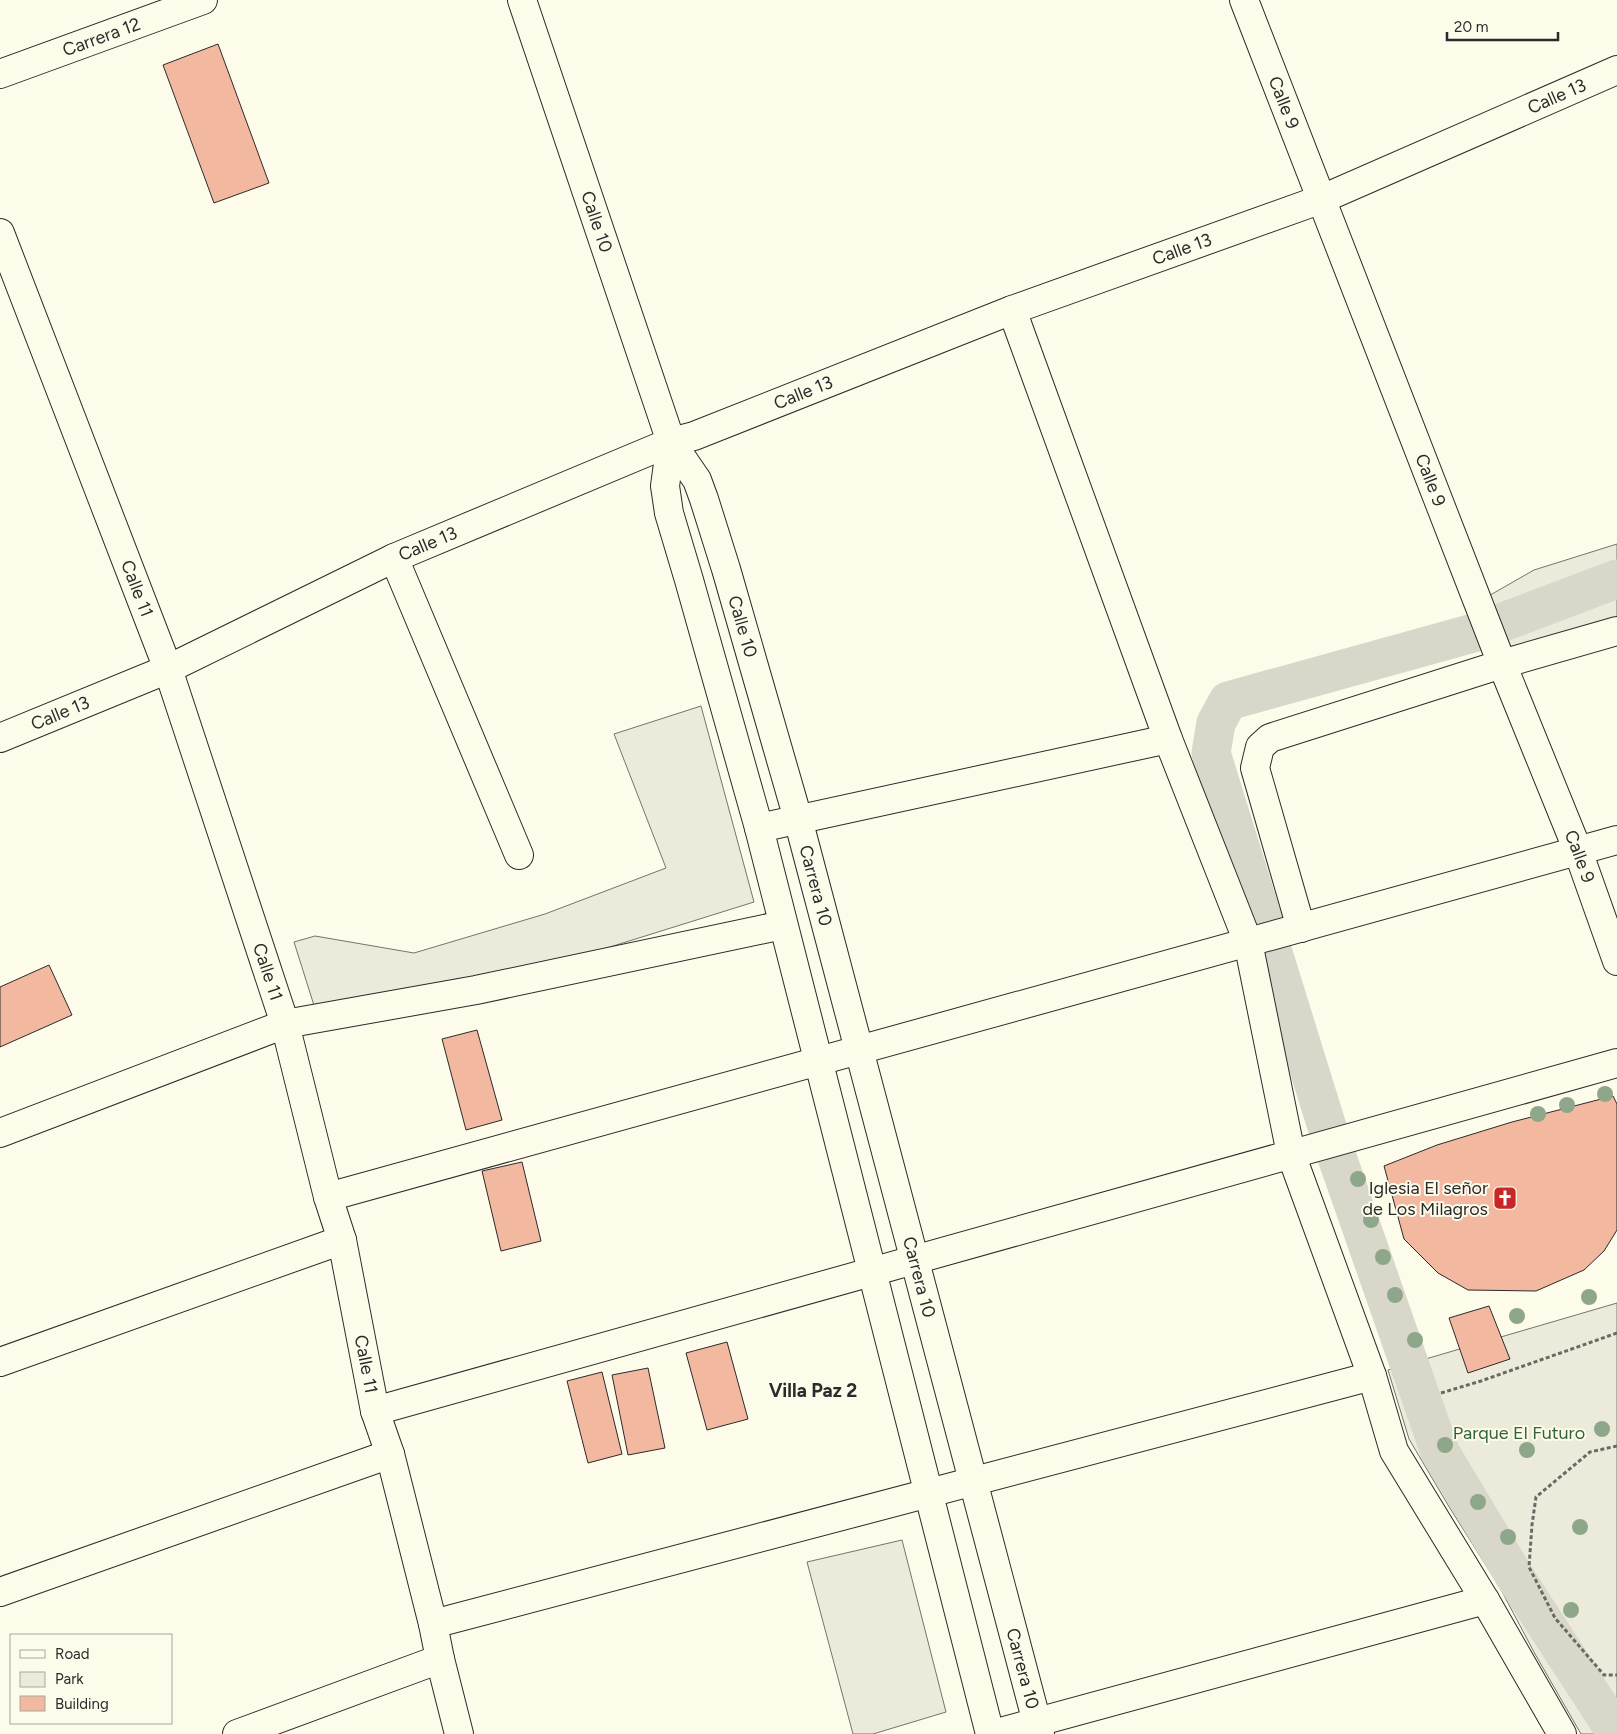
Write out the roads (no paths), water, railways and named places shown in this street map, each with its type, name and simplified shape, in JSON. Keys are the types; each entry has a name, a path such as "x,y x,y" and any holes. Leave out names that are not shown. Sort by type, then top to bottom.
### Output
{"street":[{"name":"Carrera 12","path":"0,74 203,0"},
{"name":"Calle 10","path":"522,0 671,442 697,480 726,569 798,819"},
{"name":"Calle 9","path":"1244,0 1501,660 1578,851 1617,961"},
{"name":"Calle 13","path":"0,738 168,669 394,558 671,442 694,436 1012,310 1322,199 1617,70"},
{"name":"Calle 11","path":"0,234 168,669 284,1024 328,1197 342,1240 374,1411 390,1454 433,1624 458,1734"},
{"path":"1012,310 1168,739 1248,942 1291,1154 1372,1376 1394,1451 1485,1600 1562,1734"},
{"name":"Calle 10","path":"671,442 666,486 669,513 690,580 758,828"},
{"path":"394,558 519,855"},
{"path":"690,580 726,569"},
{"path":"1301,928 1255,768 1260,747 1270,738 1501,660 1617,631"},
{"path":"1168,739 758,828 992,1734 1038,1728 1485,1600"},
{"name":"Carrera 10","path":"798,819 1038,1728"},
{"path":"328,1197 1617,840"},
{"path":"0,1133 284,1024 476,990 783,925"},
{"path":"374,1411 1617,1063"},
{"path":"0,1362 342,1240"},
{"path":"433,1624 1372,1376"},
{"path":"0,1592 390,1454"},
{"path":"237,1734 440,1659"}],"waterway":[{"path":"1617,579 1477,632 1228,701 1216,723 1211,753 1332,1143 1440,1452 1515,1577 1617,1734"}],"place":[{"name":"Iglesia El señor de Los Milagros","path":"1505,1198"}],"district":[{"name":"Villa Paz 2","path":"813,1390"}],"park label":[{"name":"Parque El Futuro","path":"1519,1433"}]}
